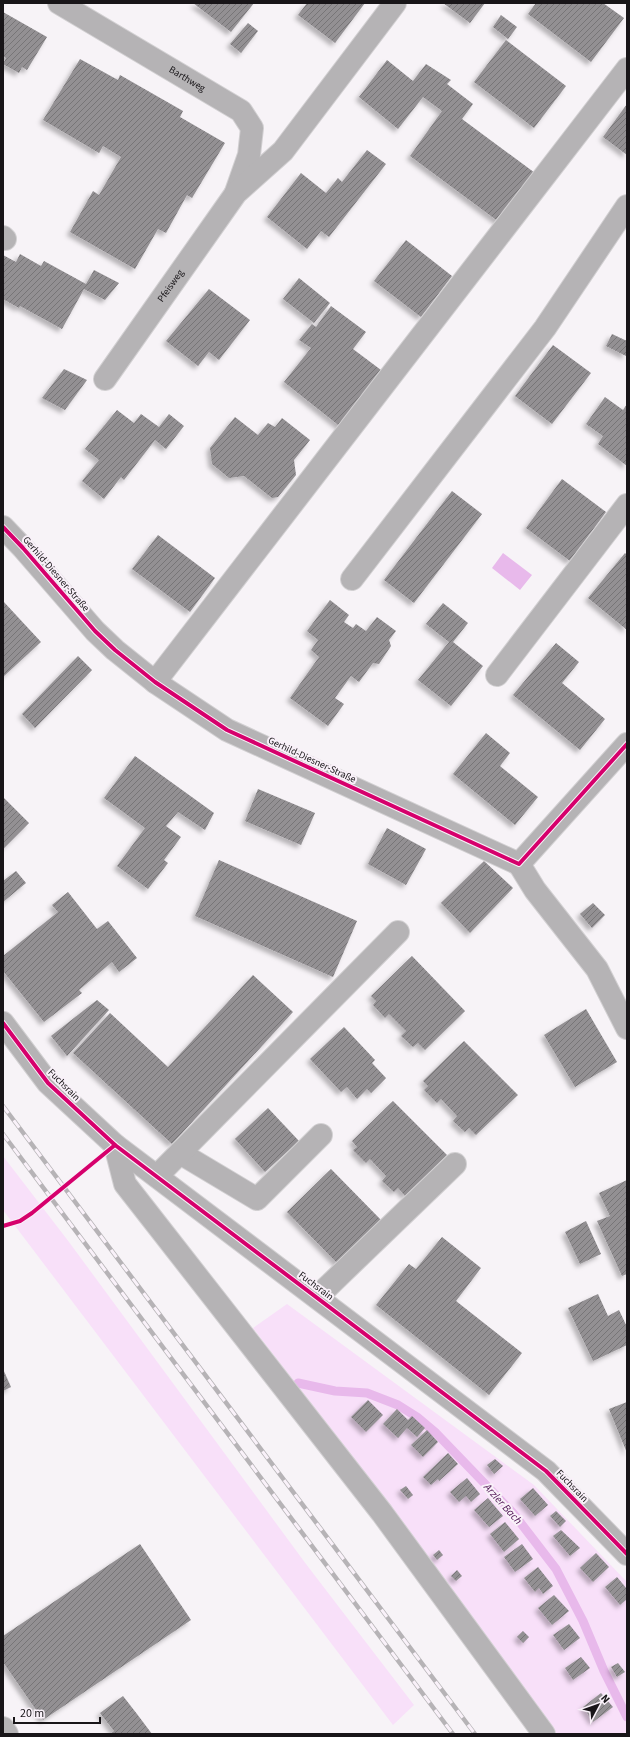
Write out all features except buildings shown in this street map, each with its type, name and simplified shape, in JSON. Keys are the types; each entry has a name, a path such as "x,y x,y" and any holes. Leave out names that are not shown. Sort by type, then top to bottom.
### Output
{"street":[{"name":"Barthweg","path":"59,3 241,112 252,128 249,156 236,193"},
{"path":"236,193 283,152 395,3"},
{"path":"155,682 627,69"},
{"name":"Pfeisweg","path":"105,379 236,193"},
{"path":"352,579 545,328 627,206"},
{"path":"497,675 627,505"},
{"name":"Gerhild-Diesner-Straße","path":"3,528 23,548 95,632 114,650 155,682 227,730 519,864"},
{"path":"627,744 519,864 535,890 597,969 627,1028"},
{"path":"157,1176 398,932"},
{"name":"Fuchsrain","path":"3,1023 48,1083 115,1145 546,1471 627,1554"},
{"path":"180,1153 257,1199 321,1135"},
{"path":"115,1145 125,1184 382,1513 544,1734"},
{"path":"317,1297 454,1164"},
{"path":"3,1728 7,1734"}],"shaded area":[{"path":"503,553 532,575 520,590 492,568"},
{"path":"3,1156 69,1242 306,1564 414,1705 393,1725 3,1210"},
{"path":"287,1304 534,1485 627,1582 627,1734 557,1734 389,1507 253,1328"}],"waterway":[{"name":"Arzler Bach","path":"298,1383 335,1391 367,1393 398,1405 417,1417 436,1433 513,1513 556,1569 583,1621 604,1671 627,1717"}],"railway":[{"path":"3,1106 475,1734"},
{"path":"3,1134 453,1734"}],"cycle path":[{"path":"3,527 95,631 115,650 155,682 227,730 519,864 627,744"},
{"path":"3,1023 48,1083 115,1145 546,1471 627,1554"},
{"path":"3,1226 20,1221 32,1213 115,1145"}]}
